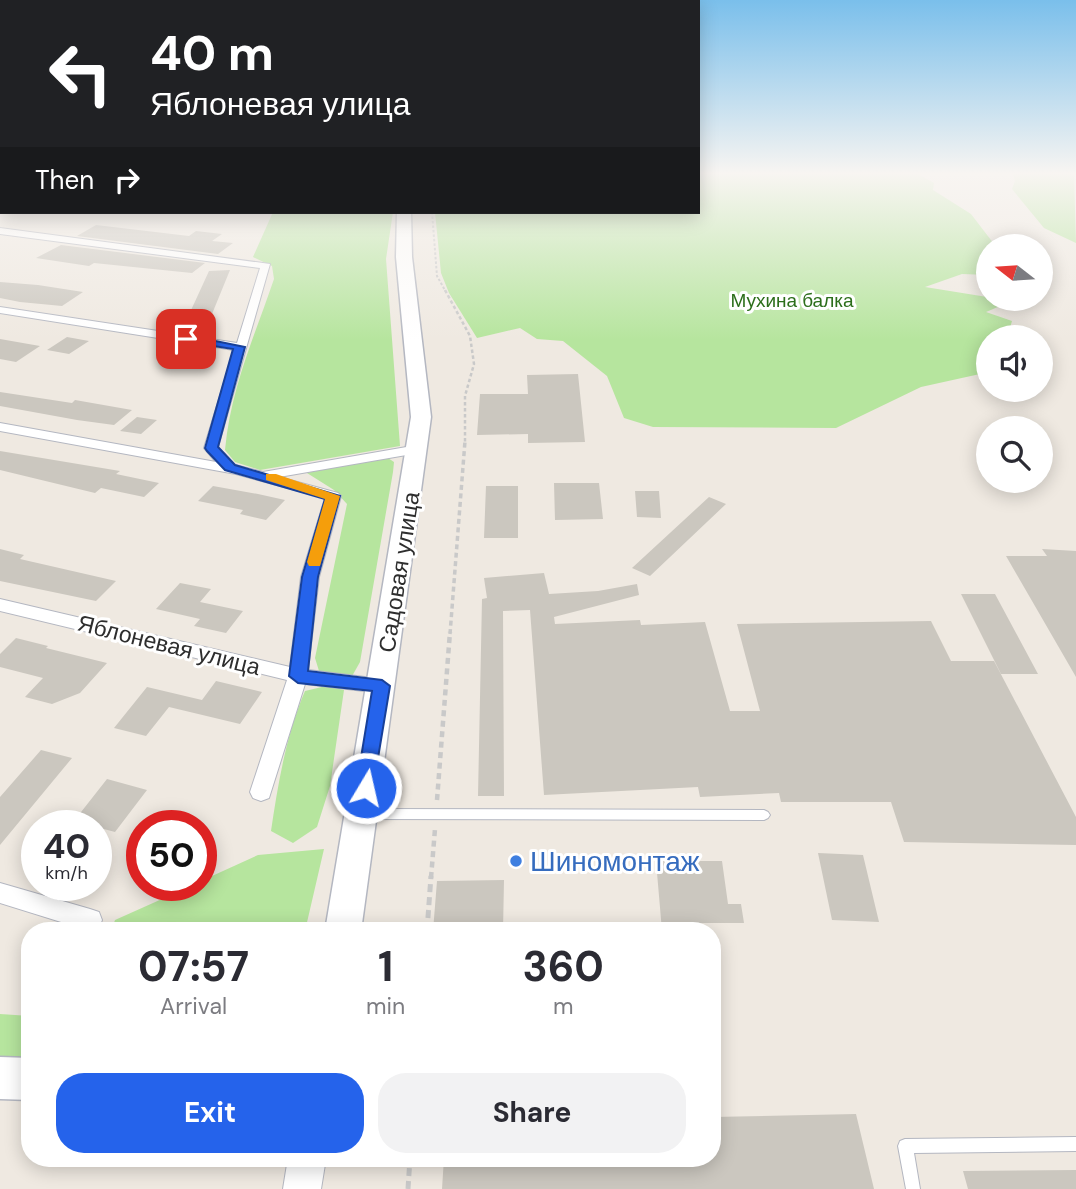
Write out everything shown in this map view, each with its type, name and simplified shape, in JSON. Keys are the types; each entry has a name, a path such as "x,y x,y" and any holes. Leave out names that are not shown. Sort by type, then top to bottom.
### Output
{"main road":[{"name":"Садовая улица","path":"344,922 418,449 419,388 407,294 405,229"},
{"path":"0,1078 21,1079"}],"street":[{"path":"0,231 266,266 239,347 211,448 230,468 264,475 333,496 310,577 298,676 261,792"},
{"path":"0,310 239,347"},
{"path":"0,427 264,475 418,449"},
{"name":"Яблоневая улица","path":"0,605 298,676 382,686"},
{"path":"0,893 90,920"},
{"path":"302,1189 306,1167"}],"lane":[{"path":"362,814 764,815"},
{"path":"913,1189 905,1146 1076,1144"}],"path":[{"path":"428,922 465,448 465,396 474,364 471,336 437,276 433,229"},
{"path":"408,1189 409,1167"}],"green space":[{"path":"265,229 390,229 386,259 400,446 260,470 235,462 225,450 238,384 274,279 272,266 253,257"},
{"name":"Мухина балка","path":"437,229 983,229 986,234 976,234 976,275 962,274 925,287 976,295 976,312 986,312 1012,321 1011,325 976,325 976,375 921,387 836,428 653,427 624,418 607,376 563,341 537,339 520,328 477,338 449,293 441,273"},
{"path":"1047,229 1076,229 1076,243"},
{"path":"385,456 394,462 393,472 360,662 351,678 333,677 319,671 315,658 347,504 334,490 307,473"},
{"path":"326,686 344,690 330,786 317,827 293,843 271,831 284,760 305,691"},
{"path":"324,849 307,922 114,922 157,901 217,901 217,874 258,855"},
{"path":"0,1014 21,1015 21,1064 0,1065"}],"building":[{"path":"88,229 134,229 189,236 196,231 222,234 212,241 233,243 218,254 77,236"},
{"path":"61,245 205,263 192,273 94,263 89,266 36,258"},
{"path":"230,270 212,314 187,333 181,332 209,271"},
{"path":"0,282 83,292 62,306 20,302 0,298"},
{"path":"67,337 89,341 69,354 47,350"},
{"path":"0,339 40,346 16,362 0,359"},
{"path":"578,374 585,442 528,443 528,434 477,435 480,394 528,394 527,375"},
{"path":"0,392 72,403 75,400 132,410 114,425 77,420 0,406"},
{"path":"137,417 157,420 141,434 120,431"},
{"path":"0,451 120,471 116,474 159,483 144,497 101,488 95,493 0,470"},
{"path":"554,483 599,483 603,519 555,520"},
{"path":"213,486 285,500 266,520 240,514 243,510 198,501"},
{"path":"486,486 518,486 518,538 484,538"},
{"path":"635,491 659,491 661,518 637,517"},
{"path":"709,497 726,504 650,576 632,568"},
{"path":"0,549 24,555 20,559 116,581 96,601 0,581"},
{"path":"1042,549 1076,551 1076,677 1006,556 1047,556"},
{"path":"544,573 549,594 598,591 637,584 639,595 554,617 555,624 640,620 641,625 705,622 730,711 760,711 737,624 931,621 951,661 994,661 1076,817 1076,845 904,842 891,802 781,802 779,793 700,797 698,787 544,795 530,610 503,611 504,796 478,796 482,599 487,598 484,578"},
{"path":"180,583 211,589 200,602 243,611 226,633 194,626 200,619 156,609"},
{"path":"961,594 995,594 1038,674 1001,674"},
{"path":"16,638 107,663 80,693 52,704 25,697 43,678 0,667 0,654"},
{"path":"216,681 262,692 240,724 169,707 146,736 114,728 147,687 202,700"},
{"path":"41,750 72,758 29,810 21,810 21,820 0,845 0,797"},
{"path":"107,779 147,790 132,810 126,810 126,818 115,832 112,831 112,810 83,810"},
{"path":"818,853 863,855 879,922 832,920"},
{"path":"656,861 722,861 728,904 741,904 744,923 661,922"},
{"path":"504,880 503,922 434,922 437,881"},
{"path":"856,1114 874,1189 442,1189 443,1167 721,1167 721,1117"},
{"path":"1076,1170 1076,1189 968,1189 963,1171"}],"slow traffic":[{"path":"271,477 333,496 314,562"}],"place":[{"name":"Шиномонтаж","path":"516,861"}],"route":[{"path":"186,339 239,347 211,448 230,468 264,475 333,496 310,577 298,676 382,686 366,788"}]}
